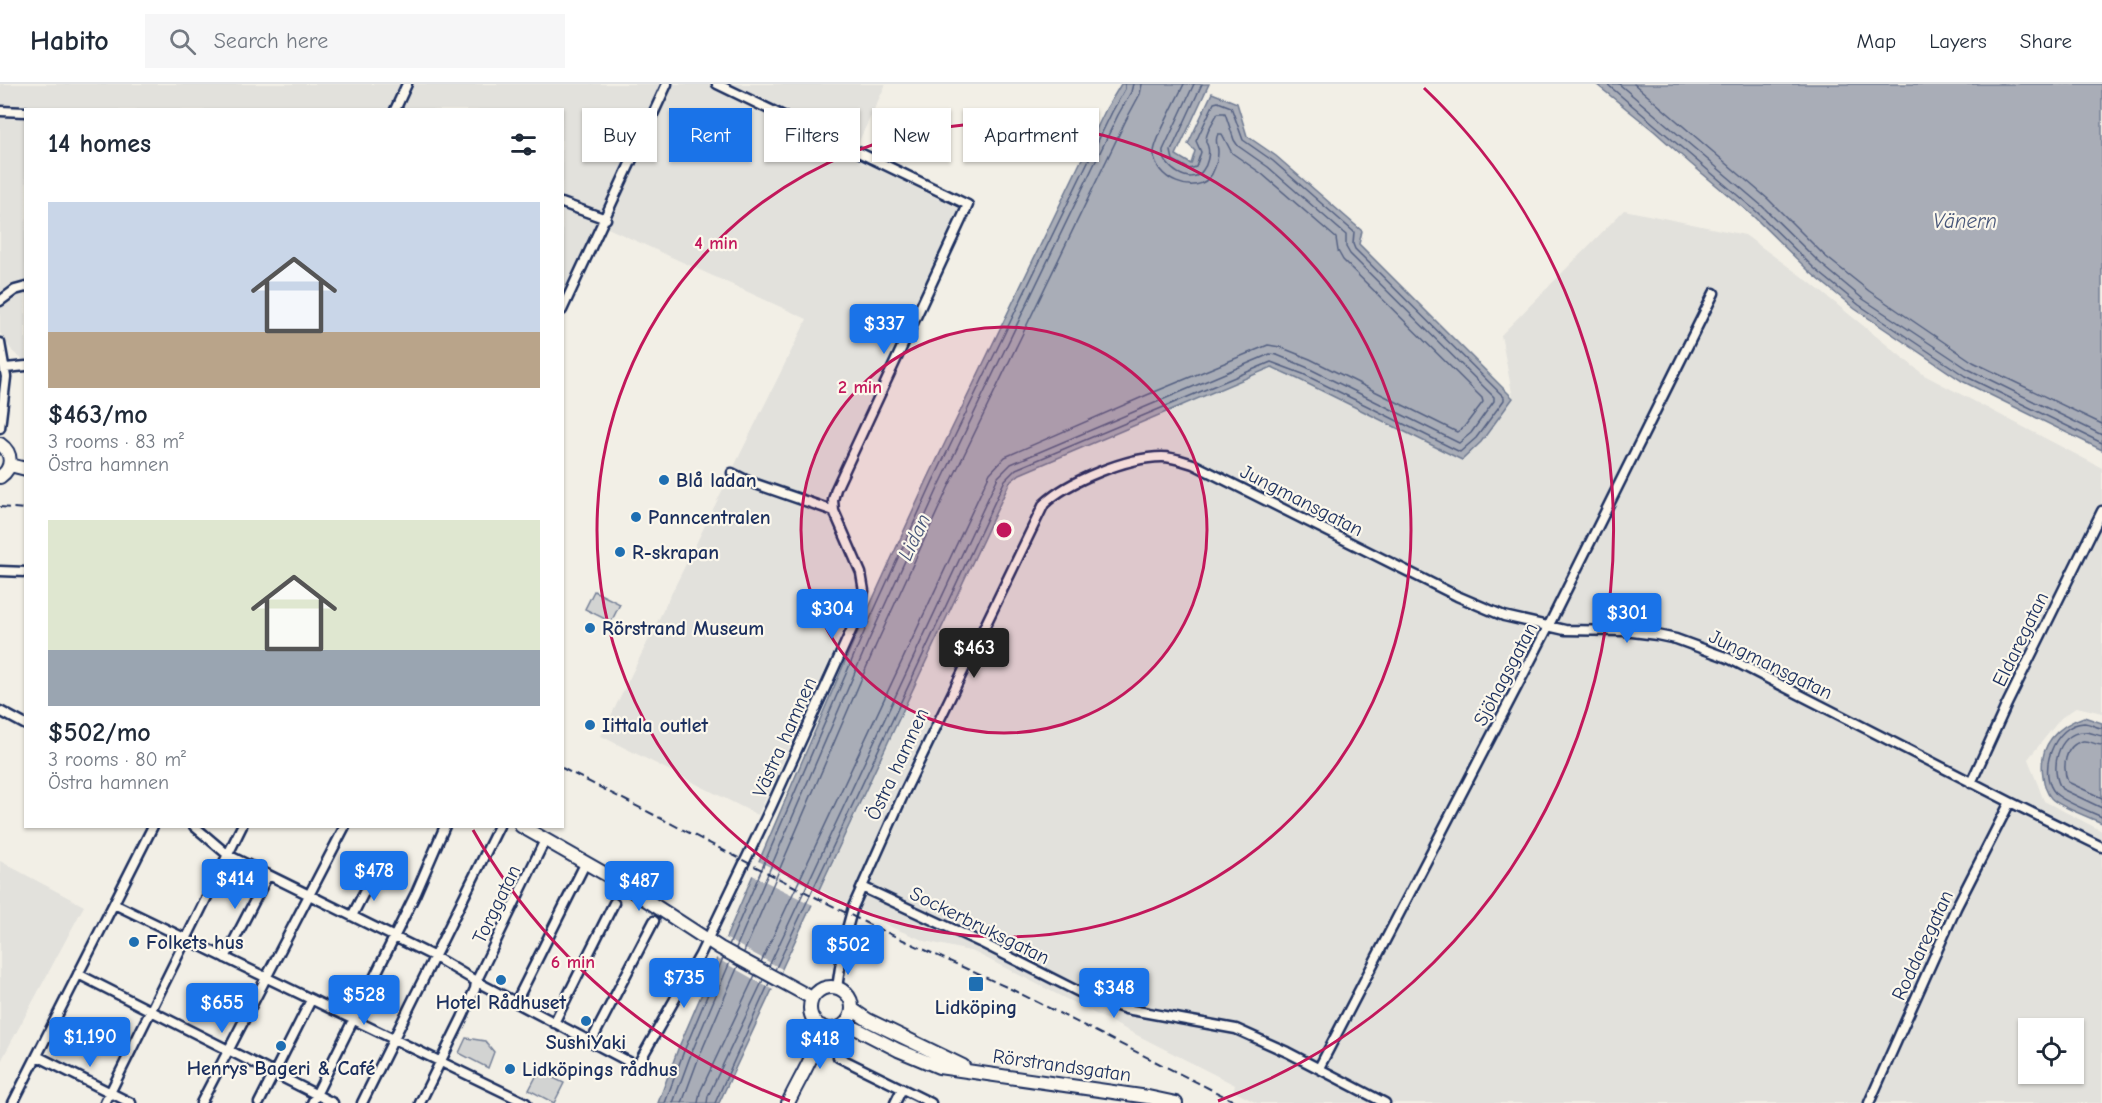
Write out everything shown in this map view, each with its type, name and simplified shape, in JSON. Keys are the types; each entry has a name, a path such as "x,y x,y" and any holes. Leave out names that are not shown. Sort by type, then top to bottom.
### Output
{"main road":[{"path":"0,444 8,451 10,465 0,477"},
{"path":"10,465 24,468"},
{"path":"524,828 586,862 720,948 812,998"},
{"path":"823,988 837,988 848,996 852,1009 849,1019 840,1027 833,1029 821,1026 812,1017 810,1004 812,998 823,988"},
{"name":"Rörstrandsgatan","path":"852,1009 879,1026 977,1073"},
{"path":"788,1103 816,1044 821,1026"},
{"name":"Rörstrandsgatan","path":"840,1027 857,1029 898,1050 939,1067 1107,1097 1176,1103"}],"street":[{"path":"396,108 407,84"},
{"path":"564,306 668,84"},
{"path":"717,84 968,205 836,489 833,500 834,511 750,482 732,473"},
{"path":"0,111 24,112"},
{"path":"564,204 606,219"},
{"path":"0,301 15,290 24,288"},
{"name":"Sjöhagsgatan","path":"1319,1068 1548,627 1714,293"},
{"path":"0,343 6,368 0,428"},
{"path":"6,368 24,366"},
{"name":"Jungmansgatan","path":"1146,458 1176,458 1194,464 1484,609 1504,616 1548,627 1584,631 1639,632 1676,639 1728,658 1971,783 2102,847"},
{"name":"Östra hamnen","path":"837,988 847,924 862,887 904,793 1044,504 1054,494 1075,483 1108,469 1146,458"},
{"name":"Västra hamnen","path":"591,1042 636,1066 700,955 771,807 860,610 864,591 861,573 834,511"},
{"name":"Eldaregatan","path":"1971,783 2006,706 2102,512"},
{"path":"0,571 24,572"},
{"path":"0,711 24,724"},
{"name":"Roddaregatan","path":"1869,1103 1956,908 2010,802"},
{"path":"13,1103 152,828"},
{"path":"196,828 228,855 435,957 476,982 591,1042 654,921"},
{"path":"105,1103 241,828"},
{"path":"201,1103 344,828"},
{"path":"314,1099 416,893 444,828"},
{"path":"362,1103 498,828"},
{"name":"Torggatan","path":"420,1103 442,1062 475,990 476,982 545,840"},
{"path":"516,1002 586,862"},
{"path":"225,957 268,875"},
{"path":"352,916 372,877"},
{"name":"Sockerbruksgatan","path":"862,887 1088,996 1126,1009 1236,1029 1319,1068 1385,1103"},
{"path":"554,1023 614,903"},
{"path":"114,904 526,1103"},
{"path":"78,974 274,1073 314,1099 333,1103"},
{"path":"259,1103 311,1000"},
{"path":"37,1056 131,1103"},
{"path":"838,1057 902,1089 913,1099 931,1103"},
{"path":"895,1103 902,1089"}],"shaded area":[{"path":"0,84 886,84 875,108 872,108 872,114 860,139 860,108 764,108 764,162 860,162 860,160 960,209 825,498 857,574 859,586 857,601 758,815 601,736 807,319 599,224 564,293 564,108 24,108 24,360 13,352 0,333"},
{"path":"1624,210 1745,235 1808,281 1924,375 2102,468 2102,713 2077,707 2061,718 2028,759 2044,801 2102,831 2102,1103 1257,1103 1233,1091 1235,1085 974,952 925,941 891,927 820,890 1010,482 1020,474 1272,367 1300,380 1513,398 1501,335"},
{"path":"594,591 620,604 611,622 585,609"},
{"path":"0,861 84,906 0,1063"},
{"path":"466,1038 485,1041 494,1052 488,1068 459,1053"},
{"path":"539,1071 564,1083 554,1103 529,1090"}],"water":[{"name":"Lidan","path":"1121,84 1209,84 1176,155 1191,164 1195,151 1188,144 1212,93 1237,103 1247,136 1276,156 1362,231 1359,244 1513,398 1481,442 1462,460 1272,367 1020,474 1010,482 719,1103 658,1103 678,1049 856,636 928,478 1080,162 1099,162 1099,124"},
{"name":"Vänern","path":"1596,84 2102,84 2102,450 1962,381 1855,309 1811,273 1753,216"},
{"path":"2084,717 2102,723 2102,823 2055,801 2045,788 2043,779 2044,755 2052,738 2058,731"}],"pier":[{"path":"756,860 822,892 815,906 750,874"},
{"path":"725,938 782,969 773,990 716,958"}],"railway":[{"path":"0,507 24,509"},
{"path":"564,769 868,924 1013,990 1238,1103"}],"place":[{"name":"Blå ladan","path":"664,480"},
{"name":"Panncentralen","path":"636,517"},
{"name":"R-skrapan","path":"620,552"},
{"name":"Rörstrand Museum","path":"590,628"},
{"name":"Iittala outlet","path":"590,725"},
{"name":"Folkets hus","path":"134,942"},
{"name":"Hotel Rådhuset","path":"501,980"},
{"name":"Lidköping","path":"976,984"},
{"name":"SushiYaki","path":"586,1021"},
{"name":"Henrys Bageri & Café","path":"281,1046"},
{"name":"Lidköpings rådhus","path":"510,1069"}]}
